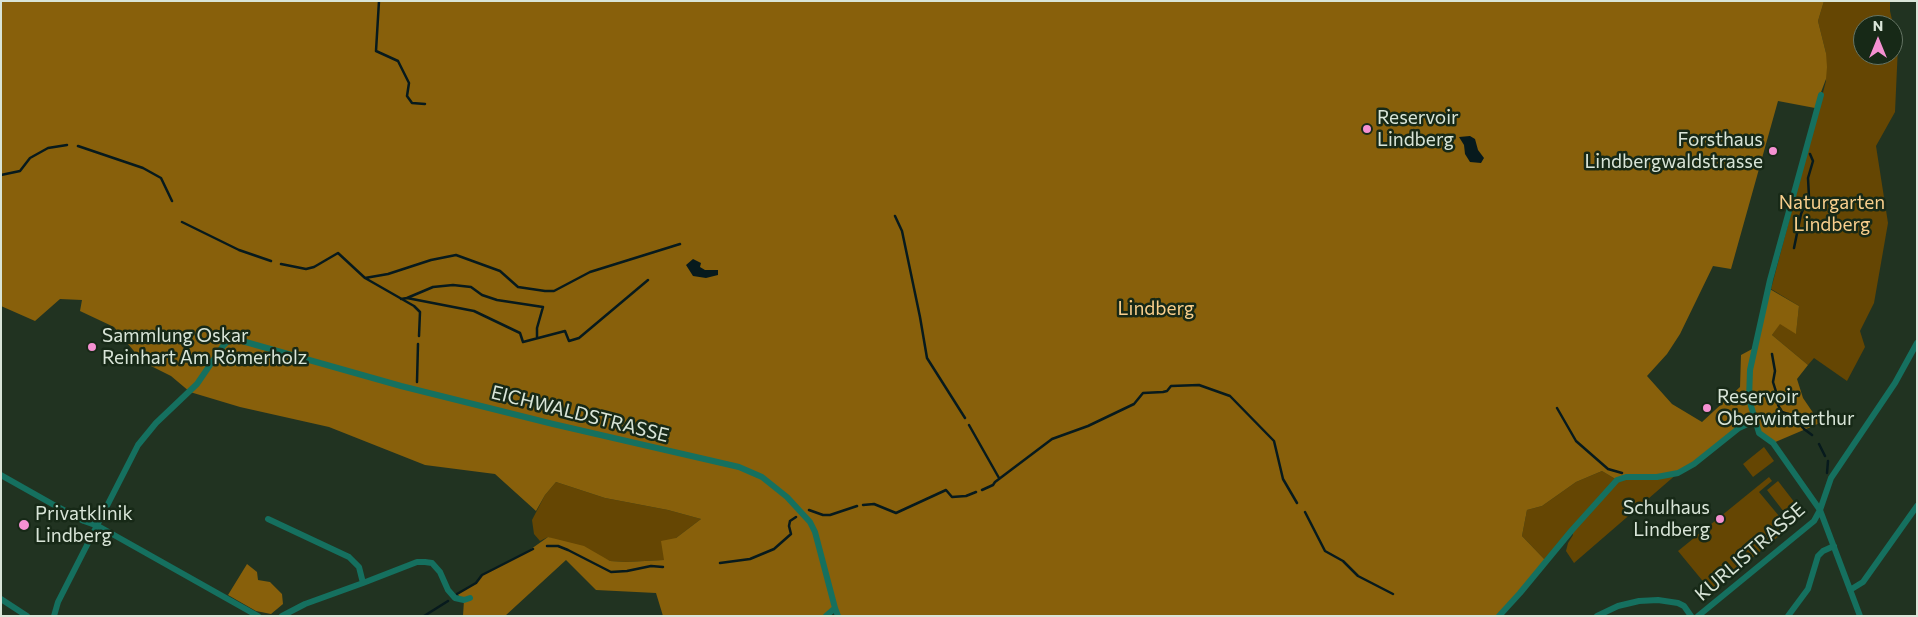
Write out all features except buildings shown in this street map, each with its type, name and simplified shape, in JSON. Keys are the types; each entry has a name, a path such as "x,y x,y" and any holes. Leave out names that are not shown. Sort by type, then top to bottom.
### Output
{"street":[{"path":"1821,95 1770,280 1750,370 1749,399 1758,433 1773,443 1820,510 1860,616"},
{"name":"EICHWALDSTRASSE","path":"98,526 142,439 193,388 223,346 233,339 401,386 553,424 739,467 762,477 787,497 810,522 815,532 834,608 838,616"},
{"path":"1820,510 1831,478 1894,383 1917,343"},
{"path":"1499,616 1617,480 1626,477 1657,477 1678,473 1694,464 1739,428 1756,420"},
{"path":"1,475 54,505 98,526 258,616"},
{"path":"1850,590 1862,582 1917,506"},
{"name":"KURLISTRASSE","path":"1698,616 1814,521 1820,510"},
{"path":"268,519 350,557 360,567 363,583"},
{"path":"54,616 58,602 98,526"},
{"path":"1788,616 1808,588 1818,556 1823,551 1834,546"},
{"path":"282,616 305,604 417,562 432,563 440,572 448,590 455,598 464,600 470,598"},
{"path":"1,598 27,616"},
{"path":"1597,616 1618,606 1639,601 1658,600 1678,602 1684,606 1691,616"},
{"path":"826,616 834,608"}],"green space":[{"name":"Lindberg","path":"1,1 1824,1 1818,21 1826,53 1826,79 1815,108 1778,101 1731,269 1713,266 1680,334 1667,354 1647,376 1672,404 1702,422 1740,387 1741,355 1754,348 1768,288 1799,306 1796,334 1780,324 1772,335 1808,365 1797,379 1803,398 1820,423 1773,443 1759,433 1756,421 1739,428 1678,473 1617,480 1602,471 1576,482 1542,506 1527,510 1522,536 1546,561 1499,616 838,616 834,609 826,616 663,616 656,593 596,590 566,560 505,616 463,616 464,600 457,594 476,583 482,575 524,554 548,537 584,546 610,561 664,560 661,541 676,538 701,519 668,510 605,498 556,482 545,495 536,511 495,474 425,465 329,427 240,407 190,392 171,376 143,362 114,327 80,311 82,300 60,299 35,321 1,306"},
{"name":"Naturgarten Lindberg","path":"1824,1 1890,1 1891,15 1853,15 1853,65 1897,65 1895,112 1876,146 1888,223 1874,303 1860,331 1865,347 1847,381 1814,358 1808,365 1772,335 1780,323 1796,333 1799,306 1771,289 1826,81 1826,53 1818,21"},
{"path":"1764,447 1774,461 1753,477 1743,464"},
{"path":"1602,471 1617,480 1678,473 1574,563 1566,551 1573,535 1572,530 1546,561 1522,536 1527,510 1542,506 1576,482"},
{"path":"1769,477 1772,481 1759,492 1789,528 1711,591 1678,551"},
{"path":"1778,481 1795,503 1784,512 1767,490"},
{"path":"556,482 605,498 668,510 701,519 676,538 664,560 610,561 548,537 540,541 534,534 532,520 545,495"},
{"path":"247,564 257,572 258,580 270,582 282,594 283,604 271,614 256,611 228,595"}],"shaded area":[{"path":"1470,136 1475,139 1478,150 1484,158 1481,163 1470,162 1465,154 1464,145 1459,137"},
{"path":"693,259 701,263 700,267 705,270 718,270 718,275 706,278 693,276 686,265"}],"waterway":[{"path":"379,1 376,51 398,61 409,83 407,96 412,103 425,104"},
{"path":"1,175 20,171 30,158 48,148 67,145"},
{"path":"78,146 143,168 161,178 172,201"},
{"path":"1794,248 1801,214 1809,197 1808,178 1813,161 1810,154"},
{"path":"895,216 902,231 927,358 965,418"},
{"path":"182,222 239,250 271,261"},
{"path":"365,278 388,274 431,260 456,255 500,271 518,287 554,291 590,272 680,244"},
{"path":"281,264 306,269 314,267 338,253 365,278 414,306 420,312 419,336"},
{"path":"401,299 407,298 474,311 520,333 523,342 565,331 569,341 579,338 648,280"},
{"path":"407,298 433,287 453,285 471,287 482,295 497,300 543,307 537,328 537,338"},
{"path":"417,382 418,344"},
{"path":"1772,354 1775,371 1773,382 1778,405 1782,412 1791,415 1812,435"},
{"path":"982,490 993,485 1052,439 1088,426 1134,404 1143,393 1163,392 1167,391 1171,386 1199,385 1230,396 1274,441 1283,479 1297,503"},
{"path":"1557,408 1576,441 1608,469 1622,473"},
{"path":"969,425 999,478"},
{"path":"1819,444 1825,456"},
{"path":"1827,473 1828,461"},
{"path":"863,505 874,504 896,513 946,490 952,497 966,496 976,492"},
{"path":"809,510 823,515 830,515 857,506"},
{"path":"1305,512 1325,551 1343,561 1358,576 1393,594"},
{"path":"720,563 750,559 774,549 791,534 790,521 796,517"},
{"path":"547,546 558,546 568,550 611,572 651,566 663,567"},
{"path":"457,594 476,583 482,575 533,549"},
{"path":"424,616 448,601"}],"place":[{"name":"Reservoir Lindberg","path":"1367,129"},
{"name":"Forsthaus Lindbergwaldstrasse","path":"1773,151"},
{"name":"Sammlung Oskar Reinhart Am Römerholz","path":"92,347"},
{"name":"Reservoir Oberwinterthur","path":"1707,408"},
{"name":"Schulhaus Lindberg","path":"1720,519"},
{"name":"Privatklinik Lindberg","path":"24,525"}]}
